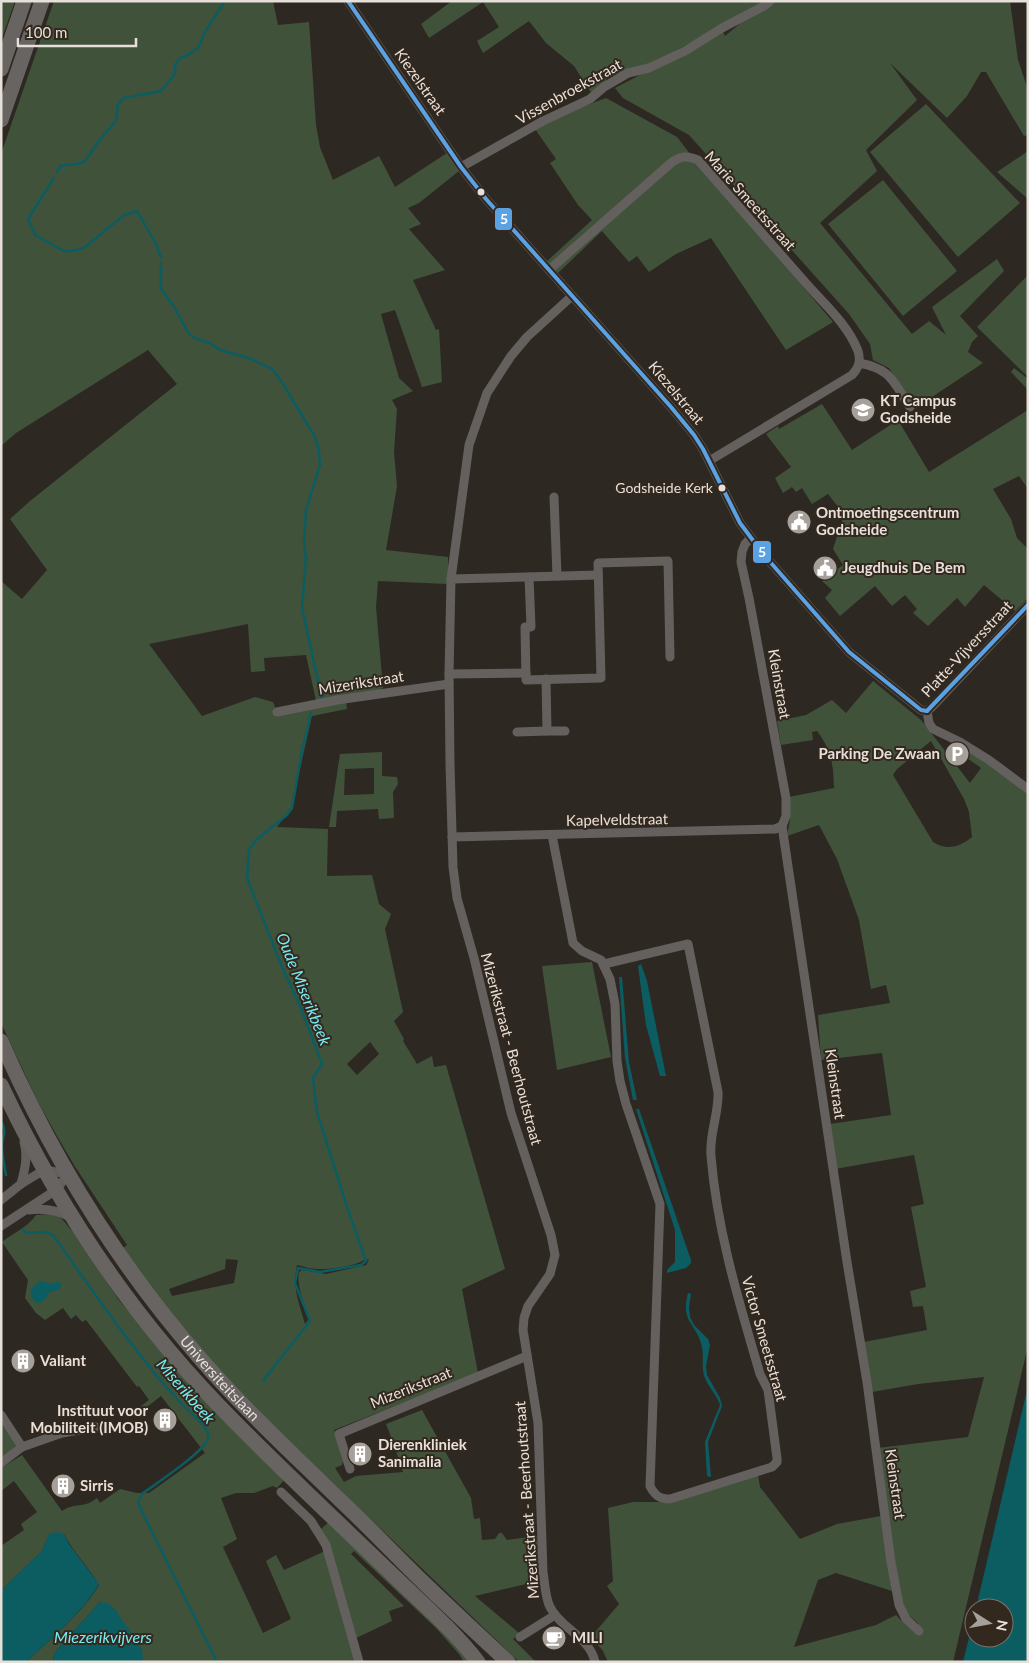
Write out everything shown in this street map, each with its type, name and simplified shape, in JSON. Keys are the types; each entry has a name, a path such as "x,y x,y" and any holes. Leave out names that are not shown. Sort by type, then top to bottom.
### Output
{"highway":[{"path":"1,69 24,1"},
{"path":"1,120 42,1"},
{"name":"Universiteitslaan","path":"1,1041 35,1113 68,1174 149,1295 198,1356 275,1438 508,1662"},
{"name":"Universiteitslaan","path":"1,1085 21,1127 72,1218 119,1287 157,1336 233,1420 459,1640 478,1662"}],"street":[{"name":"Kiezelstraat","path":"348,1 461,167 486,199 694,435 740,522 784,578 849,652 921,710 926,711 929,723 933,729 960,742 989,760 1028,790"},
{"name":"Vissenbroekstraat","path":"461,167 543,121 590,99 604,87 628,73 648,68 685,51 770,1"},
{"name":"Marie Smeetsstraat","path":"549,270 671,163 690,156 698,160 841,322 858,352 859,363"},
{"name":"Mizerikstraat - Beerhoutstraat","path":"555,1615 546,1596 543,1572 538,1423 523,1330 528,1306 550,1274 555,1255 511,1113 474,958 457,898 453,867 449,679 451,579 469,445 487,393 511,356 522,343 572,296"},
{"path":"709,461 852,375 857,370 859,363 882,369 888,374 910,408"},
{"path":"554,497 557,576"},
{"name":"Kleinstraat","path":"751,538 745,544 741,562 786,798 786,816 782,826 867,1382 891,1562 899,1605 906,1619 919,1631"},
{"path":"547,731 546,679 601,678 598,563 668,561 670,657"},
{"path":"451,579 598,575"},
{"path":"526,673 525,627 531,627 529,577"},
{"name":"Platte-Vijversstraat","path":"926,711 932,708 1028,605"},
{"name":"Mizerikstraat","path":"277,712 449,679 526,673 526,680 546,679"},
{"path":"517,732 565,731"},
{"name":"Kapelveldstraat","path":"452,837 747,830 775,829 782,826"},
{"path":"552,835 573,943 582,952 597,958 604,964"},
{"name":"Victor Smeetsstraat","path":"688,944 718,1092 710,1148 722,1236 760,1374 768,1390 777,1458 777,1462 772,1467 670,1498 659,1497 650,1486 660,1204 620,1081 613,992 604,964 688,944"},
{"path":"21,1127 27,1153 26,1168 21,1184"},
{"path":"1,1200 21,1184 44,1170 68,1174 56,1190 1,1226"},
{"path":"26,1210 44,1208 72,1218"},
{"name":"Mizerikstraat","path":"350,1469 339,1434 527,1356"},
{"path":"1,1415 22,1447"},
{"path":"1,1463 22,1447 62,1433 96,1427"},
{"path":"281,1492 311,1521 326,1545 359,1662"},
{"path":"520,1638 555,1615 590,1649 596,1662"}],"green space":[{"path":"1,1 15,1 1,41"},
{"path":"54,1 273,1 278,25 309,22 316,125 320,147 333,180 379,156 395,187 447,153 459,171 419,203 408,208 421,224 409,229 445,270 413,280 436,330 439,329 442,382 422,387 395,310 381,314 399,378 413,391 392,400 397,409 394,452 397,486 386,550 448,557 448,584 378,581 376,607 383,688 378,690 379,698 346,702 347,709 312,716 291,808 277,827 328,829 327,876 372,875 379,904 391,914 385,929 403,1012 394,1021 417,1064 432,1056 434,1067 446,1065 505,1269 462,1289 478,1373 334,1430 343,1461 342,1465 335,1468 344,1482 356,1476 403,1472 386,1424 422,1410 471,1498 474,1519 480,1518 482,1540 495,1539 499,1533 502,1533 507,1540 537,1536 539,1581 475,1596 519,1633 513,1639 536,1662 519,1662 242,1395 206,1356 163,1304 123,1248 127,1245 74,1165 38,1102 1,1023 1,581 22,599 47,570 10,519 177,384 148,350 16,433 1,446 1,154","holes":["248,624 251,672 265,671 264,658 306,655 317,705 278,714 273,702 255,697 202,716 149,644","370,1042 379,1054 357,1075 347,1064","226,1259 238,1260 234,1283 172,1296 169,1289 225,1269","369,1260 366,1265 326,1274 302,1270 299,1272 300,1290 309,1319 305,1324 295,1281 297,1265 314,1269 328,1269 349,1266"]},
{"path":"452,1 1010,1 1018,60 1028,90 1028,135 1024,136 986,72 981,72 967,96 947,118 890,63 917,100 866,150 877,171 820,223 912,334 929,321 946,335 932,307 997,259 1004,271 960,316 978,336 972,342 968,352 983,363 914,409 889,368 873,360 870,344 849,314 689,135 623,98 615,88 682,53 722,29 725,36 748,17 746,12 648,66 607,78 595,99 574,66 546,43 529,21 483,53 477,41 499,27 483,2 429,38 421,24"},
{"path":"606,98 677,137 833,322 786,350 711,238 676,254 649,272 637,256 629,262 602,231 558,273 546,262 592,220 578,205 550,163 556,159 535,129 571,111"},
{"path":"926,104 1020,203 958,257 870,152"},
{"path":"1028,151 1028,199 997,172"},
{"path":"883,180 957,271 903,316 828,224"},
{"path":"1028,275 1028,375 1027,376 977,327"},
{"path":"1014,368 1028,379 1028,390 1011,372"},
{"path":"822,404 852,450 898,420 929,472 1028,410 1028,489 1019,476 993,489 1011,519 1017,538 1028,549 1028,598 1015,611 984,585 965,607 957,598 928,626 913,613 917,609 905,595 892,606 875,586 840,616 825,598 832,590 822,581 843,565 833,549 845,512 843,513 828,494 812,504 802,488 796,492 792,487 783,493 775,478 791,467 766,434 778,426 779,429"},
{"path":"873,681 921,720 970,783 981,768 960,753 951,743 953,742 999,771 1028,793 1028,1346 968,1598 964,1598 964,1616 953,1662 608,1662 603,1651 591,1637 619,1604 607,1586 613,1581 608,1508 633,1502 669,1502 758,1475 760,1487 800,1539 837,1524 881,1516 892,1591 836,1573 818,1580 794,1647 876,1625 896,1615 907,1626 916,1631 918,1623 905,1612 901,1602 878,1448 968,1437 984,1377 918,1384 872,1392 864,1342 927,1330 923,1306 913,1307 910,1291 926,1287 911,1207 924,1204 914,1155 835,1169 830,1124 891,1115 882,1053 821,1060 818,1015 890,1003 886,985 871,989 859,920 837,859 819,825 787,836 790,820 789,797 834,788 832,764 829,751 817,731 812,732 813,740 781,745 777,721 806,715 832,700 846,713","holes":["931,741 964,799 969,812 972,837 953,847 938,845 933,842 893,775 897,769"]},
{"path":"382,752 382,776 397,777 398,784 393,792 394,818 379,819 378,809 337,811 336,827 329,827 340,754","holes":["374,768 374,794 344,795 345,769"]},
{"path":"592,962 611,1057 557,1070 542,966"},
{"path":"36,1215 57,1215 62,1219 73,1232 119,1300 161,1351 285,1479 277,1488 273,1486 254,1493 236,1493 221,1498 237,1539 223,1547 263,1633 291,1619 266,1561 276,1555 284,1570 325,1551 329,1545 321,1529 329,1522 472,1662 464,1662 436,1628 354,1551 351,1554 404,1606 389,1611 392,1621 354,1639 356,1662 139,1662 143,1658 100,1602 57,1650 53,1657 54,1662 26,1662 75,1615 99,1585 64,1534 47,1539 42,1551 1,1591 1,1546 24,1530 21,1524 37,1512 14,1481 1,1491 1,1468 22,1455 62,1511 88,1503 97,1498 100,1503 120,1489 137,1493 149,1493 205,1453 161,1396 143,1410 141,1406 149,1400 86,1320 82,1322 76,1315 71,1319 63,1308 45,1320 36,1313 25,1298 28,1280 2,1242 25,1226"},
{"path":"1,1424 16,1446 1,1458"}],"water":[{"path":"641,964 647,981 666,1076 660,1076 646,1025 638,966"},
{"path":"619,977 622,977 629,1062 637,1100 633,1100 625,1058"},
{"path":"636,1109 639,1109 691,1260 691,1263 686,1268 667,1273 667,1270 675,1262 675,1230"},
{"path":"42,1281 51,1284 58,1281 62,1285 58,1290 48,1293 42,1302 37,1303 31,1296 31,1290"},
{"path":"688,1293 691,1294 690,1317 694,1325 708,1339 710,1345 706,1366 707,1375 720,1398 722,1406 708,1442 711,1477 707,1476 705,1442 720,1405 704,1374 700,1339 686,1311"},
{"path":"1028,1386 1028,1662 963,1662 966,1648 1014,1648 1014,1598 978,1598"},
{"name":"Miezerikvijvers","path":"56,1532 64,1534 69,1544 99,1584 75,1615 26,1662 1,1662 1,1591 42,1551 49,1534"},
{"name":"Miezerikvijvers","path":"100,1602 107,1603 115,1609 142,1649 143,1658 139,1662 54,1662 53,1657 57,1650"}],"waterway":[{"name":"Oude Miserikbeek","path":"57,172 61,166 82,163 86,160 116,121 118,104 124,98 161,91 175,74 175,65 180,58 198,48 205,32 225,1"},
{"name":"Oude Miserikbeek","path":"54,178 28,219 35,235 64,251 72,251 84,248 124,215 137,211 156,244 161,258"},
{"name":"Oude Miserikbeek","path":"161,264 161,289 173,305 189,334 210,343 220,350 249,358 272,369 315,437 320,465 306,510 304,543 306,559 302,608 322,699"},
{"name":"Oude Miserikbeek","path":"263,1381 310,1321 295,1283 298,1268 320,1272 361,1265 366,1261 317,1112 313,1078 322,1064 247,878 249,850 256,840 287,815 292,808 311,713"},
{"name":"Miserikbeek","path":"1,1121 4,1131 2,1149 6,1175"},
{"name":"Miserikbeek","path":"23,1230 26,1233 45,1232 53,1235 129,1341 182,1405 206,1429 208,1438 199,1451 142,1494 138,1501 217,1662"}],"transit line":[{"name":"5","path":"348,1 461,167 486,199 694,435 740,523 764,555 849,652 921,710 927,711"},
{"name":"5","path":"927,711 1028,605"}],"place":[{"name":"KT Campus Godsheide","path":"863,410"},
{"name":"Godsheide Kerk","path":"722,488"},
{"name":"Ontmoetingscentrum Godsheide","path":"799,522"},
{"name":"Jeugdhuis De Bem","path":"825,568"},
{"name":"Parking De Zwaan","path":"957,754"},
{"name":"Valiant","path":"23,1361"},
{"name":"Instituut voor Mobiliteit (IMOB)","path":"165,1420"},
{"name":"Dierenkliniek Sanimalia","path":"360,1454"},
{"name":"Sirris","path":"63,1486"},
{"name":"MILI","path":"554,1638"}]}
